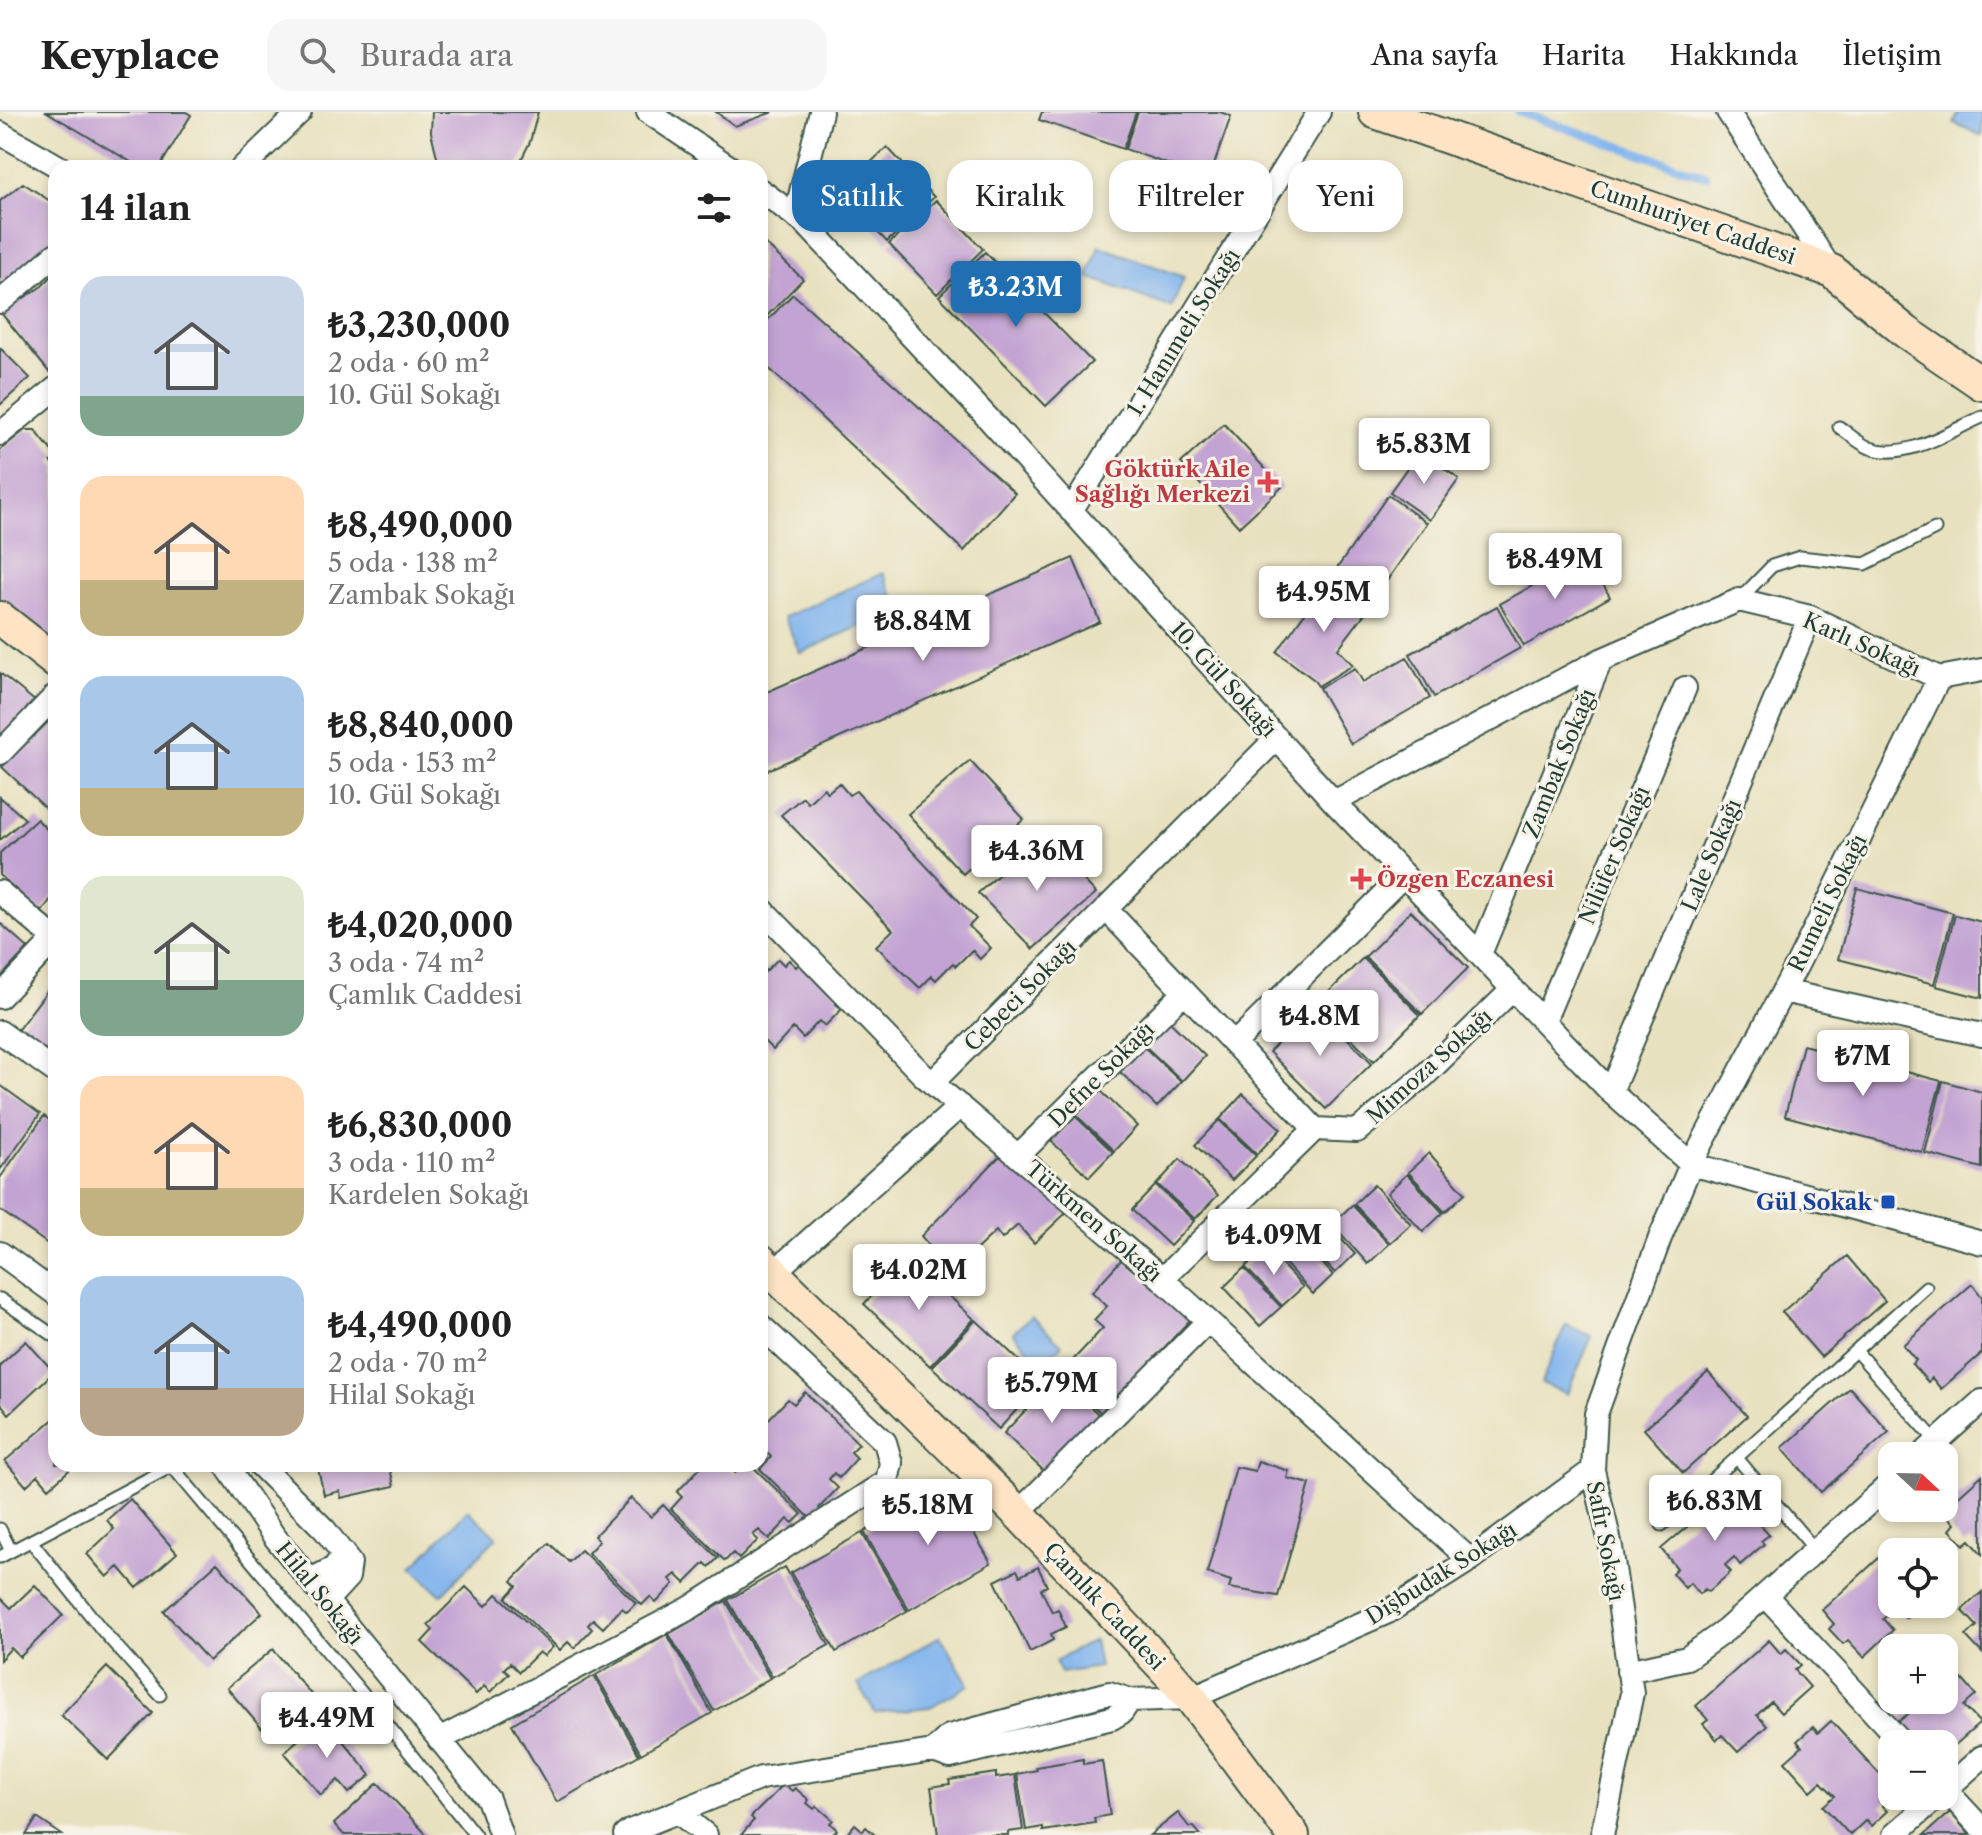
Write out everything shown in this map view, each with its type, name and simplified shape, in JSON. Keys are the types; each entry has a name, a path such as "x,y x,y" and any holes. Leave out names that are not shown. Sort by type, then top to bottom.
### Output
{"main road":[{"name":"Cumhuriyet Caddesi","path":"1375,112 1832,271 1906,332 1982,384"},
{"path":"0,618 48,656"},
{"name":"Çamlık Caddesi","path":"768,1267 1018,1513 1191,1698 1293,1835"}],"street":[{"path":"250,160 300,112"},
{"path":"648,112 719,160"},
{"path":"809,160 821,112"},
{"name":"1. Hanımeli Sokağı","path":"1071,511 1319,112"},
{"path":"1728,112 1832,271"},
{"path":"0,133 48,161"},
{"name":"10. Gül Sokağı","path":"768,198 792,214"},
{"name":"10. Gül Sokağı","path":"813,232 1334,802 1611,1092 1691,1164"},
{"path":"0,302 48,261"},
{"path":"0,434 48,403"},
{"path":"1334,802 1601,660 1739,600"},
{"name":"Karlı Sokağı","path":"1739,600 1810,617 1939,678"},
{"name":"Lale Sokağı","path":"1611,1092 1810,617"},
{"name":"Zambak Sokağı","path":"1480,954 1601,660"},
{"path":"1939,678 1982,670"},
{"name":"Rumeli Sokağı","path":"1691,1164 1783,991 1939,678"},
{"name":"Nilüfer Sokağı","path":"1544,1021 1685,688"},
{"path":"0,753 48,703"},
{"name":"Cebeci Sokağı","path":"932,1083 1277,738"},
{"path":"1234,1044 1404,875"},
{"path":"0,892 48,931"},
{"path":"1106,909 1315,1129 1162,1279"},
{"name":"Türkmen Sokağı","path":"768,915 932,1083 1162,1279 1470,1560"},
{"path":"0,997 48,946"},
{"name":"Mimoza Sokağı","path":"1315,1129 1357,1131 1424,1076 1513,989"},
{"path":"1783,991 1982,1035"},
{"name":"Defne Sokağı","path":"1018,1156 1184,992"},
{"path":"0,1032 48,1066"},
{"path":"768,1265 960,1106"},
{"path":"1691,1164 1982,1243"},
{"name":"Safir Sokağı","path":"1602,1835 1632,1693 1611,1547 1593,1470 1596,1414 1660,1238 1691,1164"},
{"path":"0,1253 48,1288"},
{"path":"1018,1513 1208,1321"},
{"path":"439,1740 690,1608 887,1481 891,1463 885,1442 768,1332"},
{"path":"1937,1442 1982,1401"},
{"name":"Dişbudak Sokağı","path":"1191,1698 1388,1612 1470,1560 1593,1470"},
{"name":"Hilal Sokağı","path":"230,1472 274,1536 488,1799 501,1835"},
{"path":"267,1472 325,1530 350,1563 348,1577 326,1601"},
{"path":"1628,1671 1687,1658 1767,1597 1878,1495"},
{"path":"310,1580 334,1568 344,1553"},
{"path":"1767,1597 1890,1730"},
{"path":"625,1835 761,1778 933,1751 950,1757 1112,1718 1122,1712 1130,1700 1191,1698"},
{"path":"1958,1778 1982,1757"},
{"path":"1958,1806 1982,1829"},
{"path":"1894,1835 1922,1810"},
{"path":"678,1812 706,1835"}],"lane":[{"path":"1839,427 1869,448 1888,451 1915,446 1982,417"},
{"path":"1739,600 1772,566 1800,557 1865,564 1935,529"},
{"path":"1662,1525 1926,1287"},
{"path":"0,1299 48,1332"},
{"path":"1856,1351 1924,1442"},
{"path":"1737,1458 1816,1551"},
{"path":"0,1529 5,1554 160,1472"},
{"path":"179,1472 368,1700 475,1835"},
{"path":"31,1541 103,1631 160,1695"}],"water":[{"path":"1959,112 1982,112 1982,136 1954,123"},
{"path":"1099,246 1184,277 1172,308 1088,277"},
{"path":"883,573 899,609 800,653 784,617"},
{"path":"1031,1316 1062,1345 1042,1364 1013,1333"},
{"path":"1566,1325 1592,1336 1567,1394 1541,1383"},
{"path":"468,1510 497,1537 441,1595 412,1568"},
{"path":"940,1636 969,1685 930,1707 875,1713 858,1684"},
{"path":"1094,1640 1099,1667 1061,1673 1055,1661"}],"building":[{"path":"47,112 186,112 191,115 164,160 128,160"},
{"path":"432,112 538,112 530,142 521,160 438,160 431,132"},
{"path":"716,112 773,112 735,126"},
{"path":"1042,112 1136,112 1123,149 1039,120"},
{"path":"1138,112 1220,112 1231,116 1216,160 1156,160 1125,149"},
{"path":"887,147 899,160 873,160"},
{"path":"23,183 48,200 48,250 0,292 0,201"},
{"path":"936,200 947,211 947,232 967,232 983,249 937,294 889,244 902,232 931,232 931,205"},
{"path":"878,232 897,232 887,242"},
{"path":"768,246 803,279 768,315"},
{"path":"985,252 1092,362 1046,406 939,296"},
{"path":"48,280 48,371 1,313"},
{"path":"793,294 1015,493 964,551 768,367 768,320"},
{"path":"0,348 30,378 0,405"},
{"path":"1224,424 1282,487 1239,527 1181,463"},
{"path":"25,430 35,430 48,446 48,638 0,605 0,450"},
{"path":"1419,451 1459,479 1430,520 1390,492"},
{"path":"1388,495 1427,523 1370,605 1331,577"},
{"path":"1587,555 1610,597 1524,646 1500,604"},
{"path":"1073,558 1100,622 768,770 768,691"},
{"path":"1329,579 1369,608 1338,649 1353,665 1318,686 1277,652"},
{"path":"1497,606 1520,648 1434,697 1410,654"},
{"path":"1407,657 1430,698 1351,744 1319,688 1355,668 1363,682"},
{"path":"0,673 41,706 0,747"},
{"path":"48,722 48,810 2,767"},
{"path":"970,761 1024,819 963,874 908,814"},
{"path":"839,783 849,795 856,791 976,919 969,926 991,948 980,959 972,950 956,966 953,963 936,980 932,976 920,988 876,946 893,930 781,815 803,797 808,803 824,788 827,793"},
{"path":"0,797 25,819 0,840"},
{"path":"37,819 48,831 48,903 41,913 0,875 0,853"},
{"path":"1042,836 1096,893 1033,949 978,893"},
{"path":"1857,888 1953,913 1934,984 1838,959"},
{"path":"1411,911 1468,968 1422,1014 1365,957"},
{"path":"1955,915 1982,922 1982,998 1936,986"},
{"path":"0,923 28,948 0,978"},
{"path":"1363,958 1420,1015 1374,1061 1317,1004"},
{"path":"778,959 784,965 789,960 796,967 803,960 841,998 836,1004 842,1009 825,1026 819,1021 803,1038 793,1028 773,1050 768,1045 768,969"},
{"path":"48,990 48,1047 44,1052 16,1032"},
{"path":"1315,1006 1372,1063 1326,1109 1269,1052"},
{"path":"1168,1020 1205,1056 1182,1081 1144,1045"},
{"path":"1803,1045 1941,1081 1922,1152 1785,1116"},
{"path":"1143,1046 1181,1082 1157,1107 1119,1071"},
{"path":"1943,1081 1982,1092 1982,1168 1925,1153"},
{"path":"0,1085 40,1114 0,1170"},
{"path":"1100,1090 1137,1126 1114,1151 1076,1115"},
{"path":"1243,1094 1281,1129 1257,1154 1220,1119"},
{"path":"44,1116 48,1119 48,1244 0,1210 0,1178"},
{"path":"1075,1116 1113,1152 1089,1177 1051,1141"},
{"path":"1219,1120 1256,1156 1232,1180 1195,1145"},
{"path":"1007,1149 1018,1156 1066,1213 1034,1243 1018,1225 1002,1239 996,1231 952,1272 921,1236"},
{"path":"1429,1153 1465,1193 1445,1212 1408,1172"},
{"path":"1180,1159 1218,1195 1195,1219 1157,1184"},
{"path":"1407,1174 1443,1213 1423,1232 1387,1193"},
{"path":"1156,1185 1194,1221 1170,1246 1132,1210"},
{"path":"1374,1185 1411,1224 1390,1243 1354,1204"},
{"path":"1352,1205 1389,1244 1368,1264 1332,1224"},
{"path":"1319,1215 1355,1254 1335,1273 1298,1234"},
{"path":"1297,1235 1333,1275 1313,1294 1277,1255"},
{"path":"1266,1248 1303,1287 1282,1306 1245,1267"},
{"path":"1847,1256 1885,1301 1821,1357 1782,1312"},
{"path":"907,1257 974,1319 930,1366 864,1304"},
{"path":"1123,1258 1190,1320 1102,1414 1060,1374 1103,1328 1094,1320 1107,1306 1092,1292"},
{"path":"1244,1268 1281,1307 1260,1326 1224,1287"},
{"path":"1972,1284 1982,1297 1982,1353 1941,1389 1932,1378 1928,1382 1912,1364 1916,1360 1903,1345"},
{"path":"976,1320 1042,1382 999,1429 932,1367"},
{"path":"26,1341 48,1365 48,1378 9,1414 0,1406 0,1365"},
{"path":"1708,1372 1747,1416 1683,1473 1644,1429"},
{"path":"1058,1376 1100,1416 1047,1474 1004,1433"},
{"path":"1850,1388 1889,1432 1821,1492 1782,1448"},
{"path":"805,1392 859,1444 851,1452 857,1458 839,1478 834,1473 829,1479 838,1488 819,1508 824,1513 815,1523 763,1472 768,1472 771,1457 768,1454 768,1420 788,1399 794,1404"},
{"path":"48,1424 48,1472 67,1472 49,1488 38,1475 26,1486 5,1461"},
{"path":"1258,1461 1289,1471 1287,1478 1310,1484 1278,1596 1229,1588 1231,1581 1207,1573 1236,1467 1255,1471"},
{"path":"319,1472 391,1472 394,1486 341,1498 340,1491 324,1495"},
{"path":"696,1472 758,1472 802,1514 793,1523 788,1519 769,1539 759,1530 753,1535 758,1540 739,1559 733,1553 725,1561 671,1509 682,1497 677,1492"},
{"path":"1982,1475 1982,1554 1970,1540 1964,1545 1950,1530 1953,1522 1958,1522 1958,1497"},
{"path":"946,1484 991,1563 909,1610 864,1532"},
{"path":"1730,1490 1762,1522 1760,1525 1769,1535 1761,1541 1764,1544 1740,1565 1734,1557 1725,1565 1731,1572 1708,1592 1705,1589 1699,1594 1690,1583 1685,1588 1672,1573 1677,1568 1661,1549"},
{"path":"631,1498 651,1517 663,1505 718,1558 709,1567 705,1563 685,1583 676,1574 670,1579 674,1584 656,1603 650,1597 642,1605 588,1553 599,1541 594,1536"},
{"path":"130,1499 177,1553 137,1588 119,1567 107,1577 87,1554 114,1529 107,1520"},
{"path":"862,1533 907,1611 836,1652 791,1573"},
{"path":"549,1543 569,1562 581,1550 636,1603 627,1612 622,1608 603,1628 593,1619 588,1625 592,1629 574,1648 568,1642 560,1650 506,1598 517,1586 512,1581"},
{"path":"1878,1559 1878,1618 1884,1618 1893,1630 1889,1634 1878,1634 1878,1644 1864,1657 1848,1640 1843,1644 1829,1629 1834,1624 1822,1610"},
{"path":"217,1563 262,1613 209,1661 164,1611"},
{"path":"785,1567 829,1645 772,1677 728,1600"},
{"path":"1038,1567 1047,1586 1041,1589 1052,1612 1058,1609 1066,1627 1051,1634 1053,1640 1030,1652 995,1581 1017,1570 1020,1576"},
{"path":"35,1585 63,1615 20,1657 11,1648 0,1660 0,1597 11,1608"},
{"path":"466,1587 486,1606 497,1594 553,1647 544,1656 539,1652 519,1672 510,1663 504,1669 509,1673 490,1692 484,1686 476,1694 422,1642 433,1630 428,1625"},
{"path":"1982,1592 1982,1653 1966,1636 1977,1626 1962,1610"},
{"path":"726,1601 770,1678 714,1711 669,1634"},
{"path":"667,1634 712,1713 641,1754 596,1675"},
{"path":"1769,1640 1781,1654 1786,1649 1801,1665 1795,1670 1810,1687 1781,1713 1771,1702 1757,1715 1767,1726 1738,1752 1722,1735 1717,1740 1703,1724 1708,1720 1696,1706"},
{"path":"273,1649 320,1705 297,1724 286,1711 263,1730 227,1688"},
{"path":"107,1667 153,1713 108,1760 61,1715"},
{"path":"1958,1675 1976,1695 1964,1706 1980,1723 1958,1743 1958,1730 1905,1730 1898,1722 1908,1714 1958,1714"},
{"path":"594,1676 639,1755 557,1802 512,1724"},
{"path":"324,1718 371,1775 349,1793 338,1780 321,1795 284,1752"},
{"path":"1831,1721 1878,1773 1878,1810 1887,1811 1871,1826 1866,1820 1850,1835 1823,1806 1835,1796 1821,1782 1811,1791 1785,1762 1802,1747 1797,1741 1813,1727 1818,1733"},
{"path":"1083,1759 1083,1764 1102,1761 1110,1815 1094,1818 1095,1823 1043,1831 1043,1827 1026,1830 1017,1774 1037,1770 1036,1767"},
{"path":"996,1773 996,1778 1015,1775 1023,1830 1008,1832 1008,1835 938,1835 931,1787 950,1784 949,1780"},
{"path":"378,1783 427,1835 344,1835 334,1824"},
{"path":"784,1784 792,1791 795,1788 814,1809 817,1806 833,1820 830,1823 837,1830 832,1835 741,1835 754,1820 751,1817"},
{"path":"1950,1812 1970,1835 1924,1835"},
{"path":"1178,1813 1190,1828 1193,1826 1201,1835 1150,1835"},
{"path":"37,1818 62,1835 26,1835"},
{"path":"855,1824 863,1831 866,1827 875,1835 846,1835"}],"waterway":[{"path":"1519,112 1706,176"}],"place":[{"name":"Göktürk Aile Sağlığı Merkezi","path":"1268,482"},
{"name":"Özgen Eczanesi","path":"1361,879"},
{"name":"Gül Sokak","path":"1888,1202"}]}
